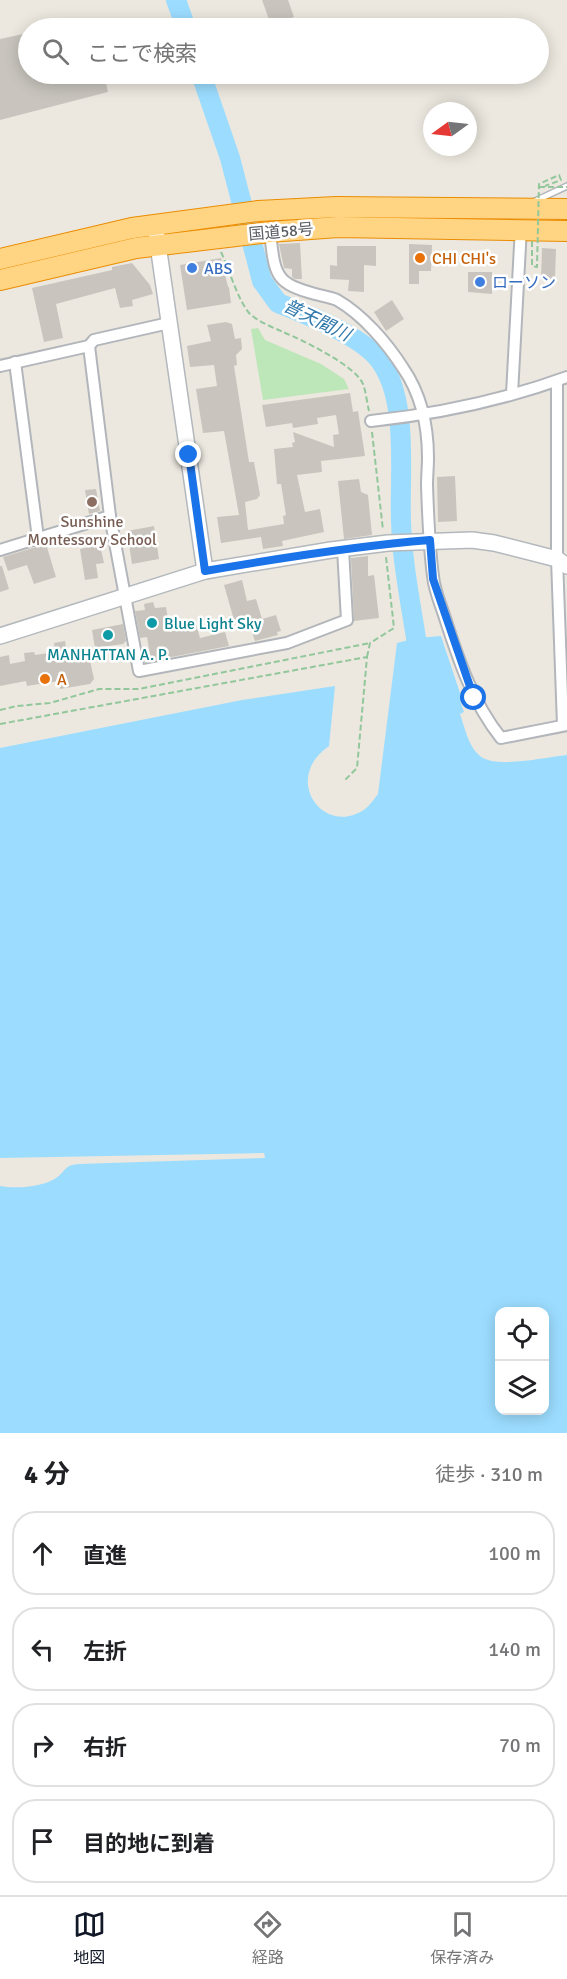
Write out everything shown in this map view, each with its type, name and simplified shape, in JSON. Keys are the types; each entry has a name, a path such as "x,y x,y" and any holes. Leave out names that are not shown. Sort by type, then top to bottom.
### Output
{"highway":[{"name":"国道58号","path":"0,259 121,230 258,211 336,207 567,209"},
{"name":"国道58号","path":"0,280 158,245 267,237 338,227 526,236 567,231"}],"street":[{"path":"512,394 526,236 521,208"},
{"path":"155,224 205,571"},
{"path":"267,237 273,263 278,274 287,284 300,290 335,299 356,314 378,336 407,373 415,388 419,416 428,457 427,540 433,579 474,698 489,723 501,738 565,725 562,379 512,394 419,416 371,421"},
{"path":"0,366 89,346 94,340 169,323"},
{"path":"89,346 110,516 139,671 287,643 347,620 343,549"},
{"path":"15,362 38,538"},
{"path":"0,550 110,516"},
{"path":"0,636 205,571 386,543 472,540 494,543 562,562"}],"lane":[{"path":"521,208 567,186"}],"path":[{"path":"526,236 531,266 537,267 539,184 560,175 561,180 544,186"},
{"path":"539,188 567,186"},
{"path":"0,710 50,703 99,689 139,689 370,643 394,628 371,421 362,382 345,366 309,343 251,315 239,297 224,241"},
{"path":"345,780 357,768 370,643"},
{"path":"0,724 367,657"}],"green space":[{"path":"258,328 265,340 321,364 344,379 349,389 263,400 251,329"}],"water":[{"path":"441,636 462,699 460,701 464,712 460,714 465,731 480,756 487,760 509,762 567,755 567,1433 0,1433 0,1186 37,1185 51,1181 68,1167 79,1164 265,1158 264,1153 0,1158 0,748 242,700 335,686 329,746 315,759 309,774 308,788 314,801 323,811 335,816 350,816 365,809 378,794 397,643 416,638"}],"building":[{"path":"262,0 288,0 294,17 268,18"},
{"path":"18,35 18,84 106,84 108,92 0,120 0,39"},
{"path":"300,243 302,279 295,279 292,277 292,269 284,268 279,244"},
{"name":"CHI CHI's","path":"409,244 432,245 431,271 419,271 419,284 409,284"},
{"path":"337,246 376,246 376,266 364,265 364,292 348,291 349,280 330,279 330,265 337,266"},
{"path":"542,248 556,249 555,279 541,279"},
{"path":"221,258 231,303 187,310 180,265"},
{"path":"132,263 150,285 153,294 132,300 133,306 120,308 115,288 56,304 63,338 44,342 32,288 112,270 112,267"},
{"name":"ローソン","path":"468,272 492,272 492,294 468,292"},
{"path":"392,300 404,319 386,331 374,312"},
{"path":"226,322 232,324 235,339 241,338 242,349 236,355 237,365 234,366 249,462 254,462 260,495 257,499 245,502 248,530 284,524 283,516 286,515 281,484 277,484 274,449 293,447 292,443 295,442 293,432 334,447 333,435 339,434 336,415 317,418 318,424 293,428 292,423 266,427 262,405 350,393 353,412 358,411 365,456 321,461 322,472 297,475 305,512 320,509 324,532 282,541 283,546 263,549 261,537 221,543 217,517 239,515 224,431 203,433 196,389 217,386 214,365 190,367 187,346 211,341 207,325"},
{"path":"455,476 457,521 438,522 437,477"},
{"path":"359,479 361,492 368,495 372,535 344,539 338,481"},
{"path":"96,489 100,511 89,514 85,490"},
{"path":"154,526 159,559 132,564 127,531"},
{"path":"46,544 56,577 34,584 27,565 8,571 3,557"},
{"path":"100,545 104,563 96,564 98,578 85,580 80,549"},
{"path":"368,556 368,576 374,575 379,618 354,621 351,558"},
{"path":"0,566 2,566 9,589 0,592"},
{"path":"242,580 247,601 256,599 262,619 276,615 281,631 277,632 278,635 255,641 247,617 234,620 224,585"},
{"path":"153,602 155,608 166,607 170,632 196,624 200,638 225,632 229,646 151,661 147,637 140,638 135,611 145,610 144,604"},
{"name":"MANHATTAN A. P.","path":"123,624 126,641 123,644 95,648 92,630"},
{"path":"65,641 68,660 89,656 94,679 90,684 60,689 59,681 27,686 26,681 0,686 0,657 9,655 10,664 25,661 24,653 34,652 35,655 55,652 54,643"}],"waterway":[{"name":"普天間川","path":"176,0 182,18"},
{"name":"普天間川","path":"204,84 230,158 262,281 278,303 345,333 377,357 387,373 399,413 402,536 416,638"}],"place":[{"name":"CHI CHI's","path":"420,258"},
{"name":"ABS","path":"192,268"},
{"name":"ローソン","path":"480,282"},
{"name":"Sunshine Montessory School","path":"92,502"},
{"name":"Blue Light Sky","path":"152,623"},
{"name":"MANHATTAN A. P.","path":"108,635"},
{"name":"A","path":"45,679"}],"route":[{"path":"189,455 205,571 331,550 430,540 433,579 474,698"}]}
